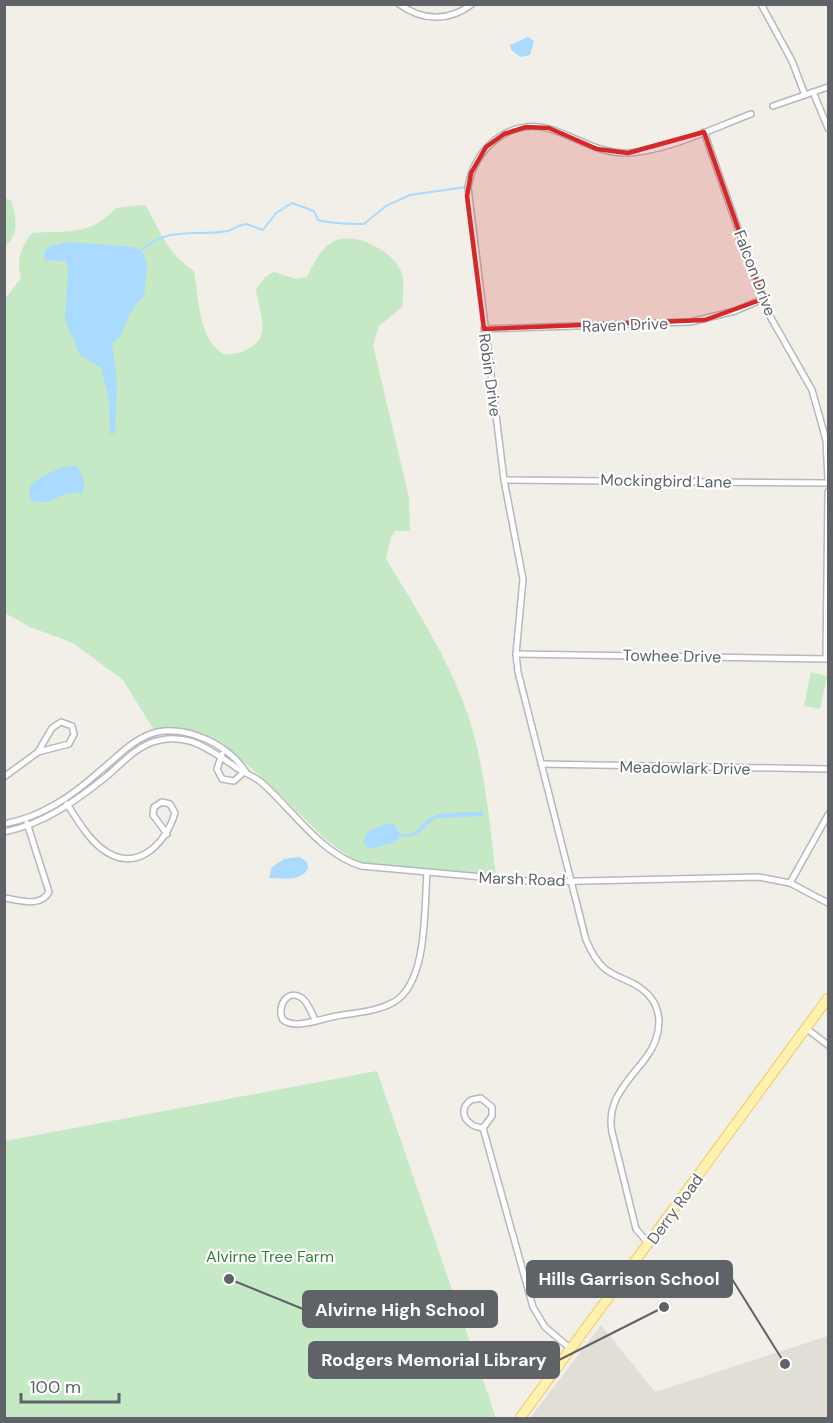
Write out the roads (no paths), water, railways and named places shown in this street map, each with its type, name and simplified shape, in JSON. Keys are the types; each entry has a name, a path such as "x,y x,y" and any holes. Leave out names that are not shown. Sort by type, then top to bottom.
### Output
{"main road":[{"name":"Derry Road","path":"520,1419 828,998"}],"street":[{"path":"399,4 420,16 435,18 450,16 472,4"},
{"path":"761,4 792,61 805,95"},
{"path":"773,106 828,87"},
{"path":"813,92 828,128"},
{"name":"Robin Drive","path":"649,1244 636,1229 610,1116 617,1095 653,1047 659,1030 658,1011 647,993 608,972 595,958 586,940 518,672 516,654 522,579 504,480 468,188 474,166 492,142 519,128 541,127 597,149 628,153 651,150 751,114"},
{"name":"Falcon Drive","path":"704,132 763,299 812,390 826,440 828,481"},
{"name":"Raven Drive","path":"484,329 690,322 735,311 763,299"},
{"name":"Mockingbird Lane","path":"504,480 828,481"},
{"path":"827,659 828,492"},
{"name":"Towhee Drive","path":"516,654 827,659"},
{"path":"4,777 38,752 69,744 74,738 72,726 62,722 54,725 38,752"},
{"name":"Marsh Road","path":"4,825 66,803 128,747 148,735 187,734 211,742 240,762 245,771 282,802 326,846 345,860 361,866 503,881 759,877 790,883 828,903"},
{"name":"Marsh Road","path":"4,832 28,826 66,803 133,753 154,742 174,740 197,742 236,768 245,771"},
{"path":"225,751 221,756 217,772 222,779 234,781 245,771"},
{"name":"Meadowlark Drive","path":"541,764 828,770"},
{"path":"66,803 97,844 116,856 132,857 148,853 161,844 167,834 174,810 170,804 162,802 154,807 153,815 167,834"},
{"path":"790,883 828,815"},
{"path":"4,898 36,902 44,899 49,892 26,819"},
{"path":"315,1020 306,1002 298,996 289,996 282,1002 280,1016 287,1022 296,1024 386,1006 407,991 418,967 427,873"},
{"path":"807,1029 828,1045"},
{"path":"481,1098 492,1107 492,1116 483,1128 470,1125 464,1117 465,1107 471,1100 481,1098"},
{"path":"483,1128 533,1307 545,1327 571,1349"}],"water":[{"path":"528,37 534,41 530,55 520,57 511,50 510,45"},
{"path":"67,242 134,247 143,253 147,265 144,295 132,310 118,340 112,343 117,383 115,433 110,434 109,398 101,368 80,355 65,320 68,270 66,261 44,260 44,252 49,247"},
{"path":"77,466 84,480 83,492 65,494 44,503 31,501 29,488 38,480 58,469"},
{"path":"483,811 483,816 435,818 417,835 400,837 394,843 369,849 363,841 371,830 385,824 394,824 401,835 414,833 426,820 438,814"},
{"path":"300,857 307,862 308,869 300,876 269,878 272,867 284,859"}],"waterway":[{"path":"140,251 151,243 172,235 216,233 246,224 263,230 276,213 292,203 314,211 318,220 364,224 386,206 410,195 466,187"}],"place":[{"name":"Alvirne High School","path":"229,1279"},
{"name":"Rodgers Memorial Library","path":"664,1307"},
{"name":"Hills Garrison School","path":"785,1364"}],"park label":[{"name":"Alvirne Tree Farm","path":"270,1256"}]}
